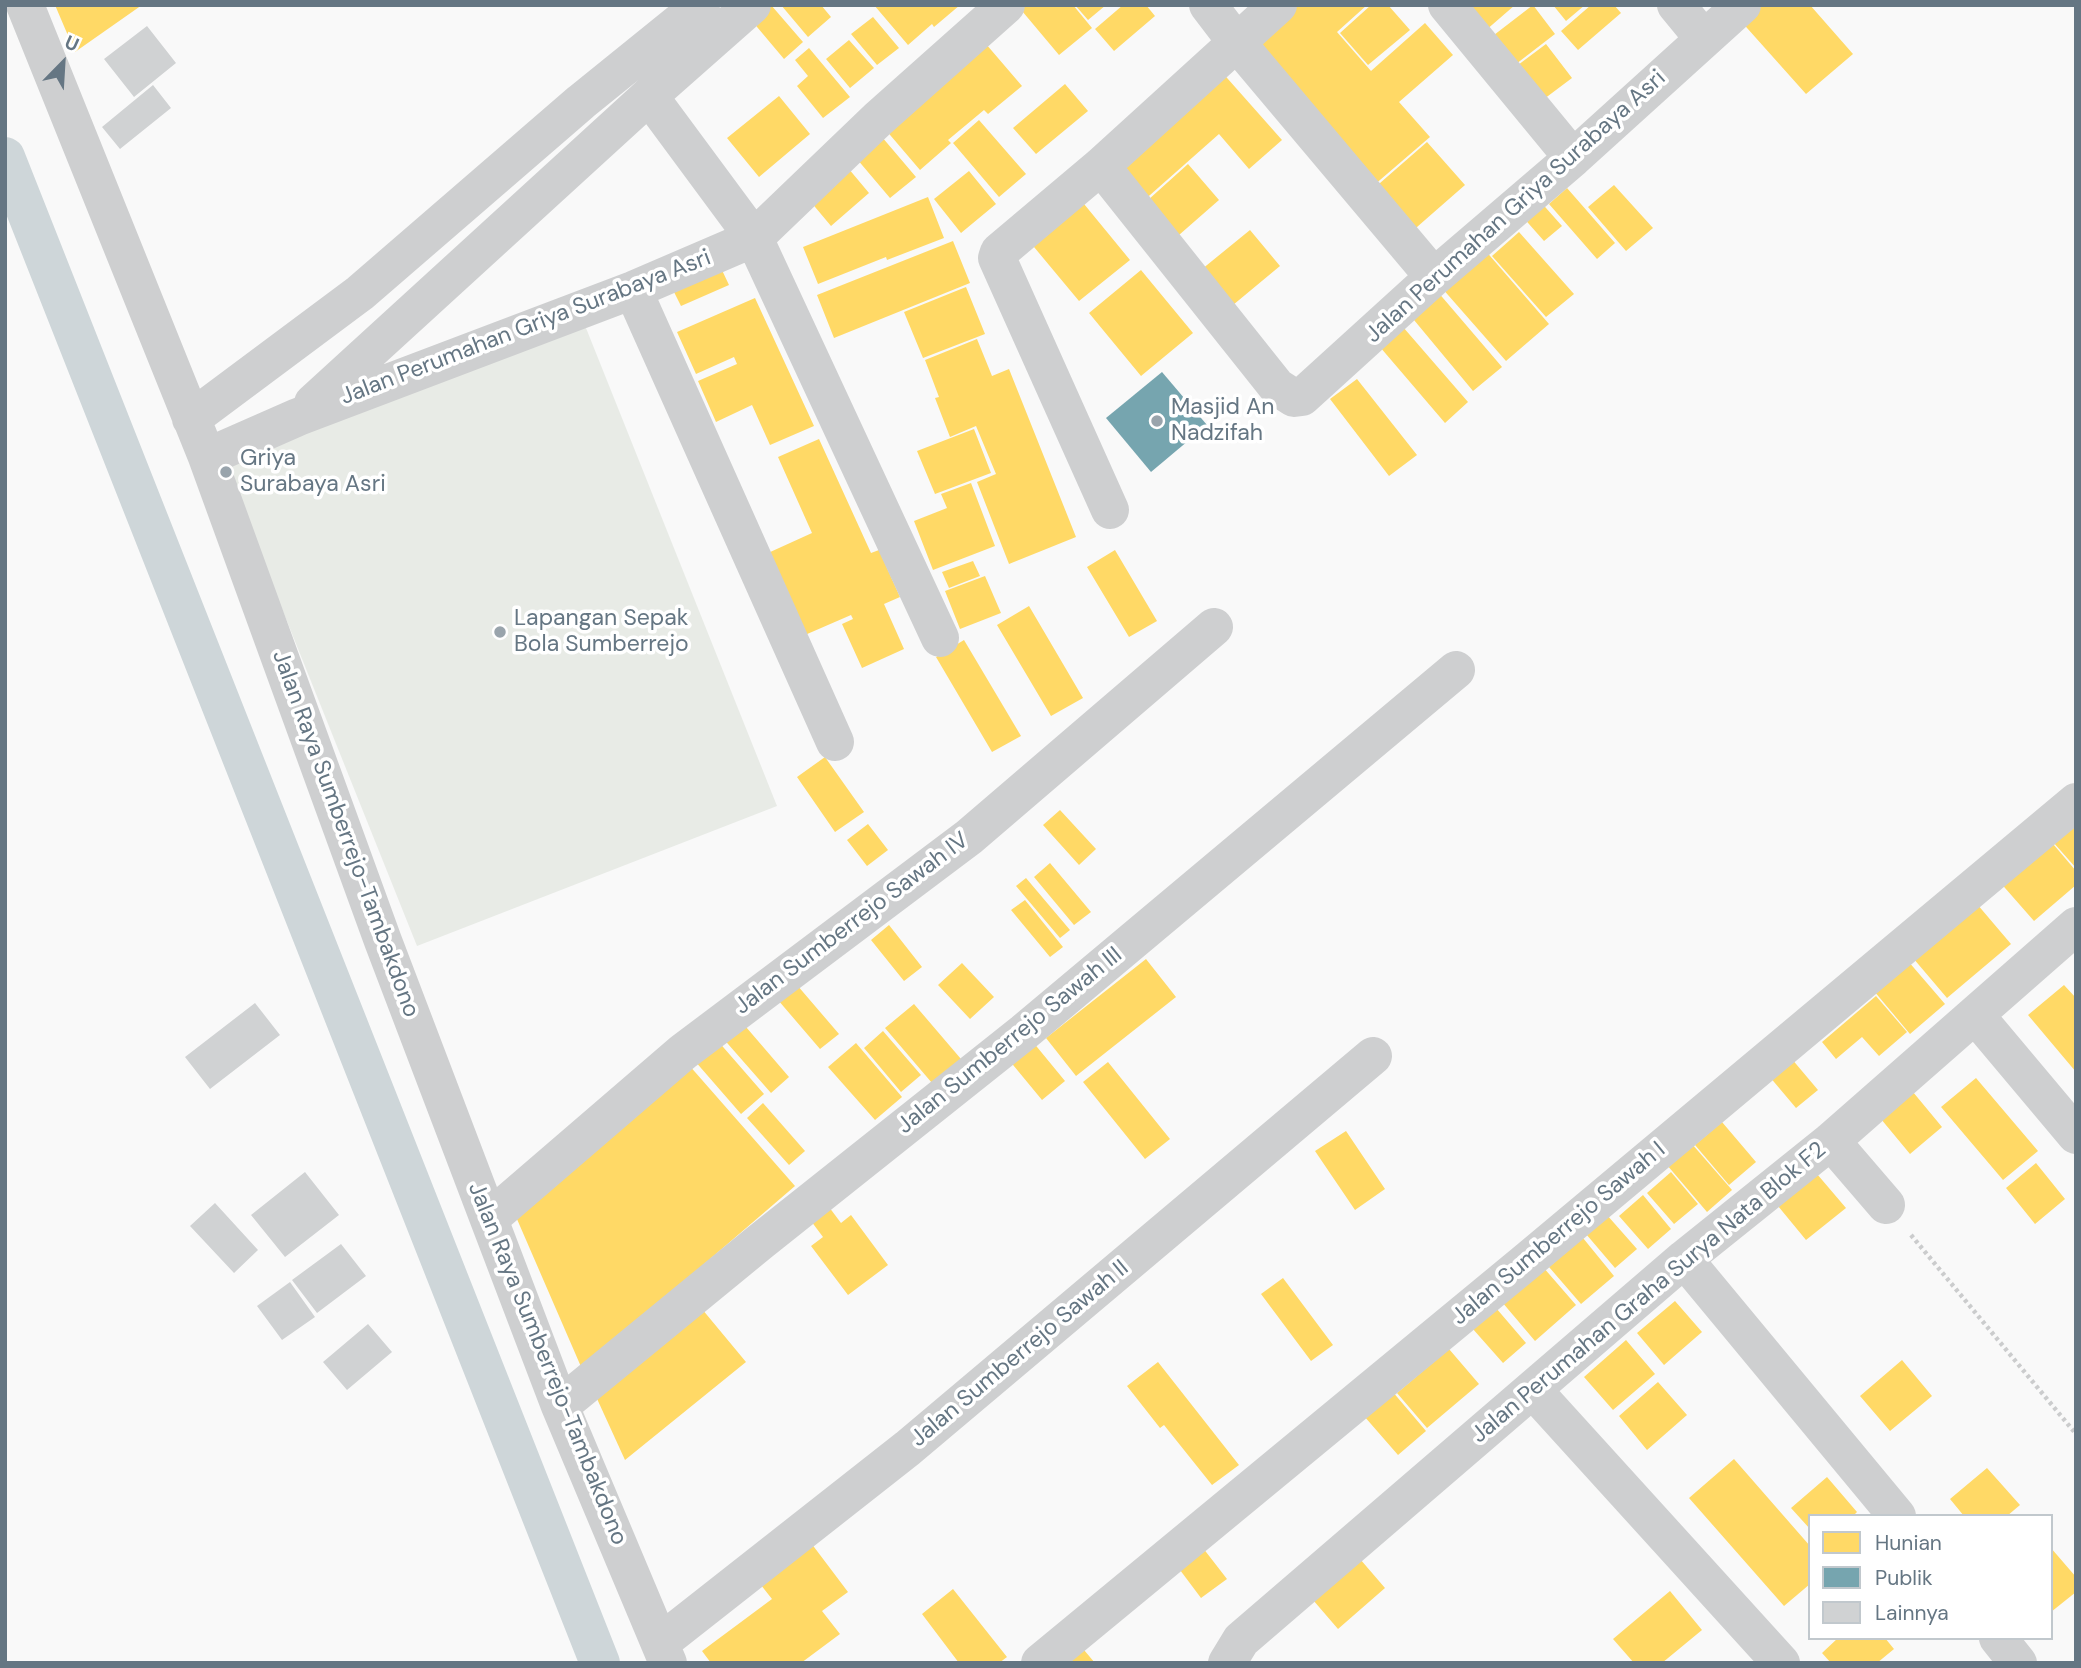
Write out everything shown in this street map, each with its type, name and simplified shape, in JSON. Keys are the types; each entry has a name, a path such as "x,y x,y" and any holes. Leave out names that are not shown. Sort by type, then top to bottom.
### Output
{"street":[{"name":"Jalan Raya Sumberrejo-Tambakdono","path":"25,5 207,457 379,928 560,1406 664,1653"},
{"path":"191,419 360,293 581,103 701,5"},
{"name":"Jalan Perumahan Griya Surabaya Asri","path":"298,417 752,5"},
{"path":"754,238 878,119 1006,5"},
{"path":"1208,5 1434,277"},
{"path":"1110,510 997,258 1001,248 1101,166 1278,5"},
{"path":"1447,5 1573,158"},
{"path":"1676,5 1704,38"},
{"name":"Jalan Perumahan Griya Surabaya Asri","path":"1101,166 1277,387 1294,398 1302,397 1742,5"},
{"path":"649,96 754,238 940,638"},
{"name":"Jalan Perumahan Griya Surabaya Asri","path":"207,457 298,417 633,290 754,238"},
{"path":"633,290 835,742"},
{"name":"Jalan Sumberrejo Sawah IV","path":"489,1219 683,1052 969,837 1214,627"},
{"name":"Jalan Sumberrejo Sawah III","path":"560,1406 1024,1032 1456,670"},
{"name":"Jalan Sumberrejo Sawah I","path":"1040,1663 2076,802"},
{"name":"Jalan Perumahan Graha Surya Nata Blok F2","path":"1227,1663 1241,1640 1684,1259 1831,1141 2076,926"},
{"path":"1976,1016 2076,1135"},
{"name":"Jalan Sumberrejo Sawah II","path":"664,1653 1373,1056"},
{"path":"1831,1141 1886,1205"},
{"path":"1684,1259 1895,1514"},
{"path":"1533,1390 1781,1663"},
{"path":"2000,1640 2018,1663"}],"path":[{"path":"1886,1205 2076,1434"}],"shaded area":[{"name":"Lapangan Sepak Bola Sumberrejo","path":"582,318 777,806 417,946 222,459"}],"building: Hunian":[{"path":"55,5 142,5 75,52"},
{"path":"771,5 803,42 784,59 752,21"},
{"path":"781,5 821,5 831,17 808,37"},
{"path":"874,5 960,5 908,45"},
{"path":"1017,5 1073,5 1092,28 1059,55"},
{"path":"1075,5 1106,5 1088,20"},
{"path":"1123,5 1146,5 1155,16 1114,51 1095,29"},
{"path":"1291,5 1367,5 1337,32 1371,71 1425,23 1453,55 1399,102 1430,137 1373,186 1253,39"},
{"path":"1371,5 1388,5 1410,30 1368,65 1340,33"},
{"path":"1462,5 1515,5 1485,31"},
{"path":"1533,5 1555,34 1516,64 1494,35"},
{"path":"1553,5 1585,5 1566,21"},
{"path":"1591,5 1614,5 1621,13 1578,50 1561,31"},
{"path":"1755,5 1810,5 1853,54 1806,94 1739,19"},
{"path":"873,17 899,48 877,65 851,34"},
{"path":"980,37 1022,86 988,114 984,110 948,140 951,143 920,170 879,122"},
{"path":"849,40 874,68 850,88 826,59"},
{"path":"1546,44 1572,78 1540,102 1514,68"},
{"path":"809,48 850,97 823,118 797,86 808,76 795,60"},
{"path":"1220,70 1282,140 1249,169 1219,134 1141,203 1110,168"},
{"path":"1065,84 1088,111 1036,154 1013,128"},
{"path":"779,96 810,134 759,177 727,138"},
{"path":"979,120 1026,174 999,197 953,143"},
{"path":"876,130 916,177 890,198 851,152"},
{"path":"1427,142 1465,185 1409,234 1372,190"},
{"path":"843,162 869,193 831,226 805,195"},
{"path":"1188,164 1219,200 1179,235 1148,200"},
{"path":"969,171 996,204 961,233 934,199"},
{"path":"1614,185 1653,228 1626,251 1588,207"},
{"path":"1567,188 1615,243 1597,259 1549,204"},
{"path":"1075,193 1130,260 1079,301 1024,235"},
{"path":"928,197 944,238 818,284 803,247"},
{"path":"1538,199 1562,226 1544,241 1521,215"},
{"path":"1250,230 1280,266 1227,310 1196,274"},
{"path":"1519,232 1574,294 1546,317 1492,256"},
{"path":"953,241 970,283 834,338 817,295"},
{"path":"1484,249 1549,324 1506,361 1441,287"},
{"path":"721,268 729,285 681,306 673,290"},
{"path":"1141,270 1193,333 1141,376 1089,313"},
{"path":"966,287 985,334 923,358 904,312"},
{"path":"1437,291 1502,367 1473,391 1409,314"},
{"path":"755,298 814,426 770,445 752,405 716,422 698,381 737,364 734,357 696,374 677,332"},
{"path":"1403,327 1468,402 1445,423 1380,347"},
{"path":"977,339 992,376 1009,369 1076,537 1009,564 977,482 996,474 976,426 950,437 935,398 939,397 925,360"},
{"path":"1357,379 1417,455 1389,476 1330,399"},
{"path":"974,429 991,473 935,494 917,451"},
{"path":"819,439 871,553 879,550 900,597 884,604 904,649 862,668 842,624 853,619 851,615 798,638 768,553 812,533 778,457"},
{"path":"971,483 995,546 933,570 914,521 947,508 941,494"},
{"path":"1115,550 1157,621 1129,637 1087,567"},
{"path":"973,561 980,576 949,588 942,572"},
{"path":"985,576 1001,613 960,629 945,591"},
{"path":"1029,606 1083,698 1051,716 997,625"},
{"path":"964,640 1021,736 992,752 936,657"},
{"path":"825,757 864,812 835,832 797,777"},
{"path":"1060,810 1096,849 1079,865 1043,825"},
{"path":"2076,822 2076,868 2053,842"},
{"path":"868,824 888,850 867,866 847,840"},
{"path":"2048,838 2076,871 2076,885 2034,921 1998,880"},
{"path":"1050,863 1091,912 1074,925 1034,877"},
{"path":"1026,878 1070,930 1060,938 1016,886"},
{"path":"1025,900 1063,947 1050,957 1011,910"},
{"path":"1977,904 2011,944 1947,998 1913,958"},
{"path":"889,925 922,967 904,981 871,940"},
{"path":"1146,959 1176,997 1076,1076 1046,1038"},
{"path":"1908,961 1945,1004 1910,1034 1874,991"},
{"path":"962,963 994,997 970,1019 938,985"},
{"path":"791,978 839,1034 820,1049 772,993"},
{"path":"2064,985 2076,998 2076,1072 2028,1015"},
{"path":"1876,996 1907,1032 1879,1056 1862,1037 1836,1059 1822,1042"},
{"path":"914,1004 961,1059 932,1083 885,1028"},
{"path":"740,1020 789,1077 771,1093 721,1036"},
{"path":"883,1031 921,1075 901,1092 864,1048"},
{"path":"1028,1036 1065,1081 1042,1100 1004,1054"},
{"path":"717,1040 764,1094 741,1114 694,1060"},
{"path":"856,1043 902,1097 875,1120 828,1067"},
{"path":"681,1056 795,1186 582,1369 510,1203"},
{"path":"1791,1058 1818,1090 1796,1108 1769,1076"},
{"path":"1108,1062 1170,1139 1145,1159 1083,1082"},
{"path":"1976,1078 2038,1151 2003,1180 1941,1107"},
{"path":"1908,1086 1942,1127 1910,1154 1876,1113"},
{"path":"763,1103 805,1151 789,1165 747,1118"},
{"path":"1722,1122 1756,1162 1729,1185 1695,1145"},
{"path":"1346,1131 1385,1189 1355,1210 1315,1151"},
{"path":"1692,1144 1732,1190 1707,1212 1667,1165"},
{"path":"2036,1163 2065,1199 2035,1224 2006,1188"},
{"path":"1671,1172 1698,1204 1674,1224 1647,1193"},
{"path":"1817,1174 1846,1208 1806,1240 1778,1206"},
{"path":"1643,1195 1671,1229 1648,1249 1619,1216"},
{"path":"829,1207 841,1223 851,1215 888,1265 848,1295 811,1246 823,1237 811,1221"},
{"path":"1607,1215 1637,1249 1615,1268 1586,1234"},
{"path":"1583,1238 1614,1276 1581,1304 1549,1267"},
{"path":"1543,1267 1576,1305 1535,1341 1502,1302"},
{"path":"1283,1278 1333,1345 1311,1361 1261,1294"},
{"path":"1675,1301 1702,1332 1664,1365 1637,1333"},
{"path":"697,1303 746,1362 625,1460 593,1390"},
{"path":"1496,1308 1526,1343 1503,1363 1472,1328"},
{"path":"1626,1340 1655,1374 1613,1410 1584,1377"},
{"path":"1449,1349 1479,1384 1427,1428 1397,1393"},
{"path":"1902,1360 1932,1396 1890,1431 1860,1396"},
{"path":"1158,1362 1239,1465 1212,1485 1164,1425 1160,1428 1127,1386"},
{"path":"1658,1382 1687,1415 1647,1450 1619,1416"},
{"path":"1392,1391 1426,1431 1398,1455 1364,1416"},
{"path":"1734,1459 1808,1544 1808,1586 1784,1606 1689,1498"},
{"path":"1987,1468 2020,1505 2009,1514 1962,1514 1950,1499"},
{"path":"1827,1477 1857,1512 1808,1514 1808,1527 1791,1508"},
{"path":"805,1535 848,1592 822,1611 840,1634 801,1663 711,1663 702,1651 772,1599 753,1575"},
{"path":"1196,1539 1227,1579 1201,1598 1171,1558"},
{"path":"2053,1550 2076,1577 2076,1592 2053,1610"},
{"path":"1354,1552 1385,1588 1338,1629 1307,1593"},
{"path":"953,1589 1007,1657 999,1663 959,1663 922,1614"},
{"path":"1670,1591 1702,1630 1662,1663 1634,1663 1613,1639"},
{"path":"1836,1640 1887,1640 1894,1649 1877,1663 1831,1663 1822,1653"},
{"path":"1084,1650 1095,1663 1068,1663"}],"building: Publik":[{"name":"Masjid An Nadzifah","path":"1162,372 1207,425 1151,472 1106,418"}],"building: Lainnya":[{"path":"147,26 176,63 134,97 104,59"},
{"path":"153,85 171,108 120,149 102,127"},
{"path":"255,1003 280,1035 210,1089 185,1057"},
{"path":"305,1172 339,1215 285,1257 251,1215"},
{"path":"215,1203 258,1250 234,1273 190,1226"},
{"path":"341,1244 366,1276 317,1313 292,1280"},
{"path":"290,1282 315,1317 282,1340 257,1306"},
{"path":"368,1324 392,1352 347,1390 323,1362"}],"waterway":[{"path":"5,157 600,1663"}],"place":[{"name":"Masjid An Nadzifah","path":"1157,421"},
{"name":"Griya Surabaya Asri","path":"226,472"},
{"name":"Lapangan Sepak Bola Sumberrejo","path":"500,632"}]}
